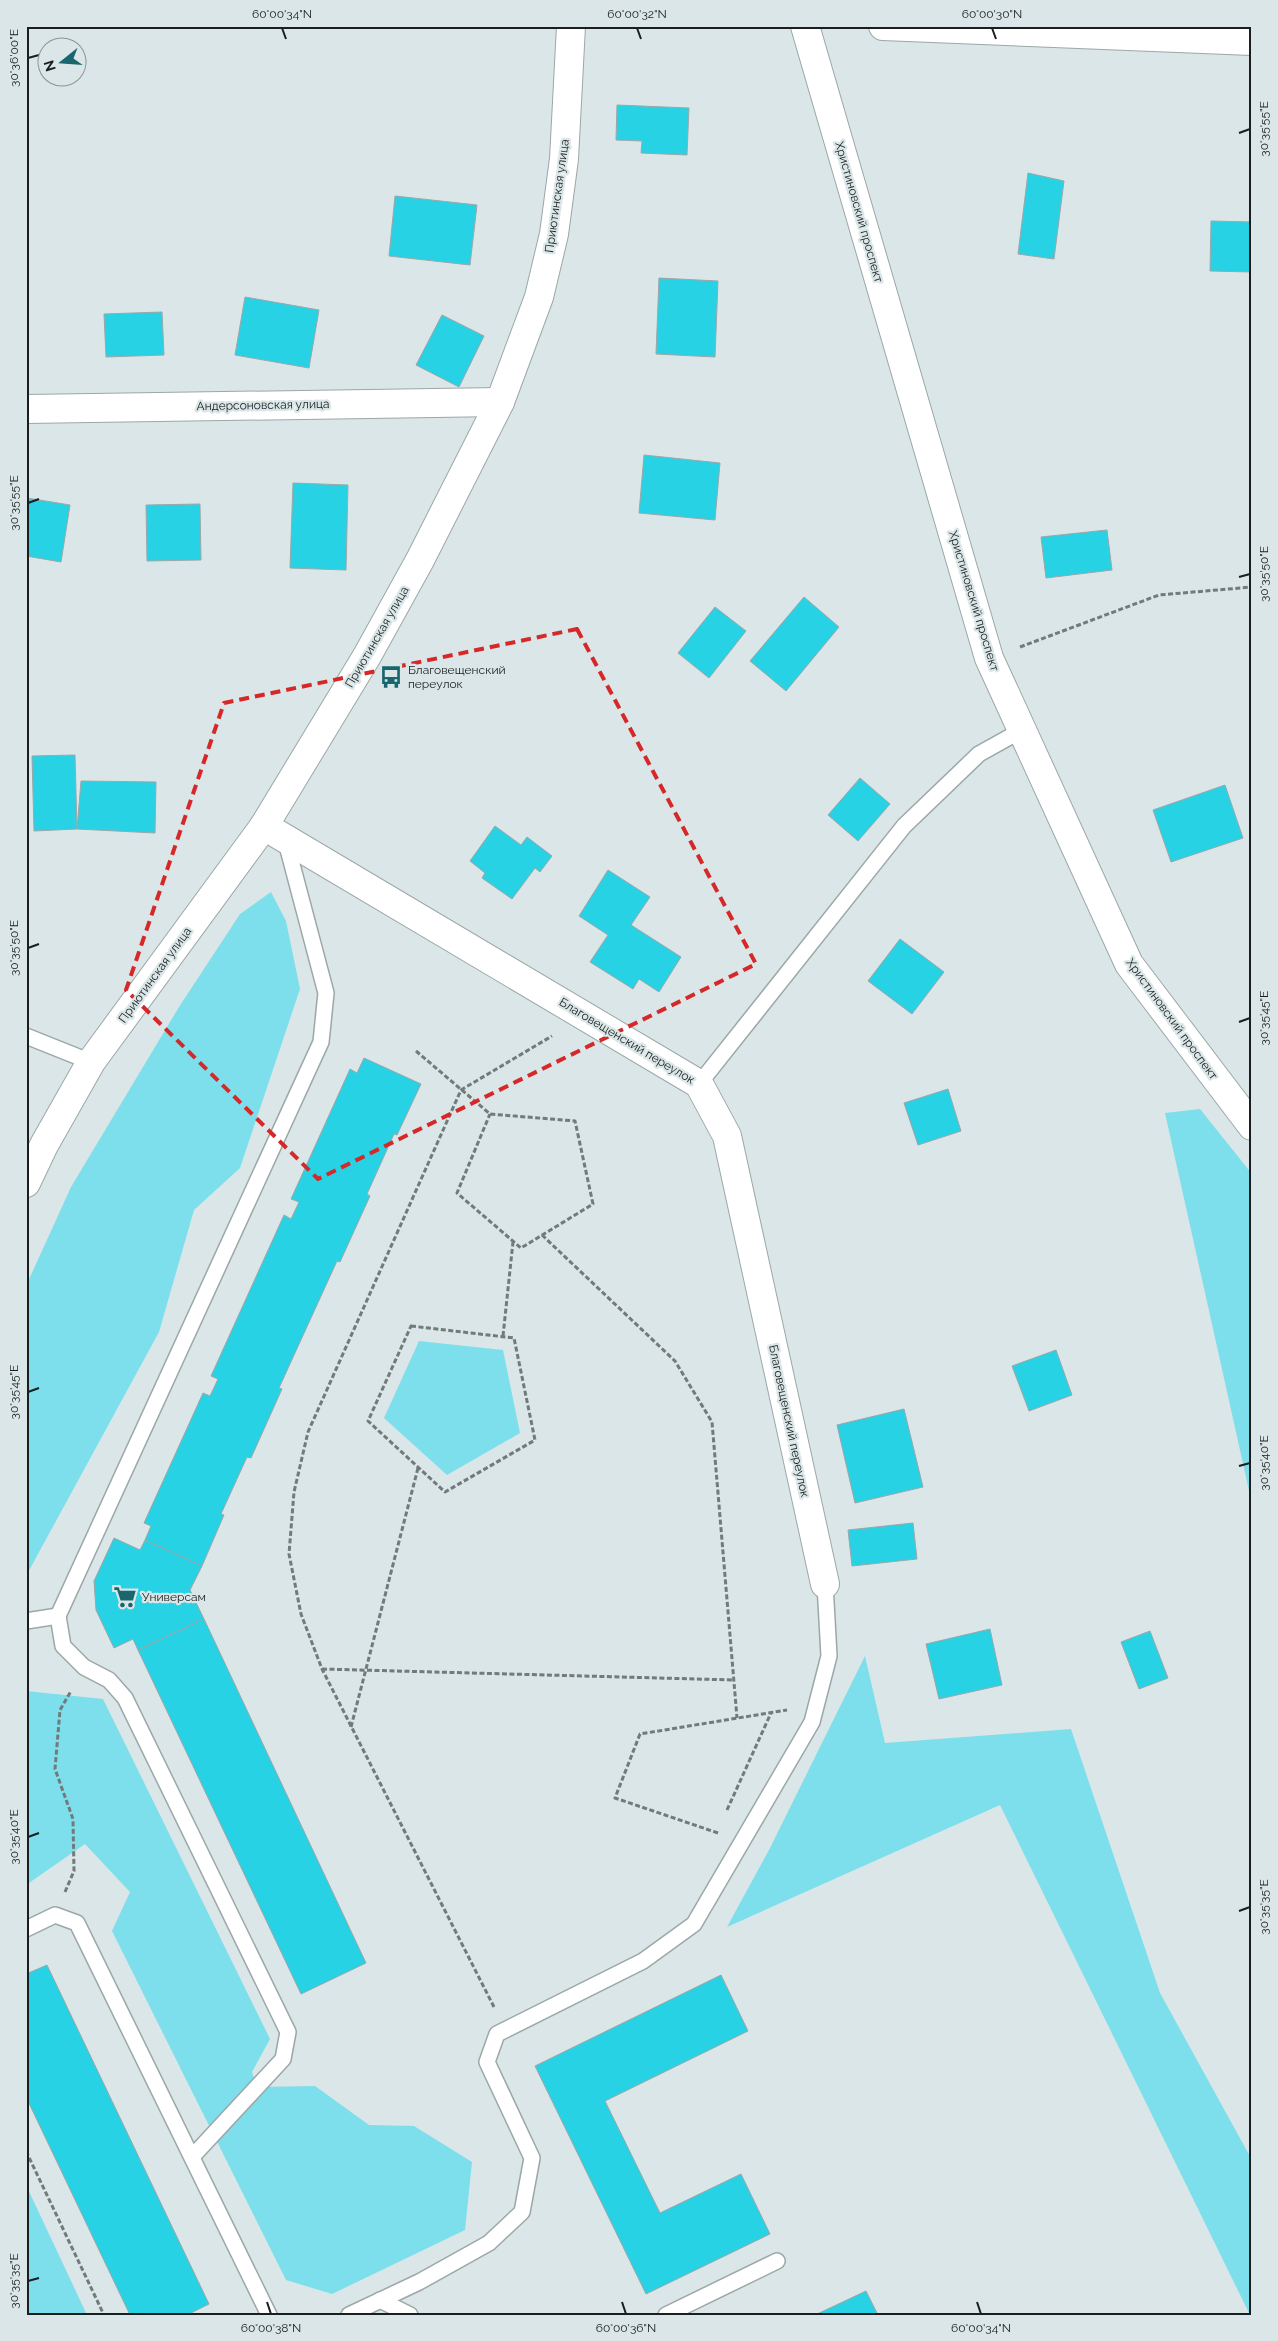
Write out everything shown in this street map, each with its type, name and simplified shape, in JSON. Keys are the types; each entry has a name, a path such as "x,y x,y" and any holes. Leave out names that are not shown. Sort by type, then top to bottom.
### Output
{"street":[{"name":"Приютинская улица","path":"26,1183 44,1145 90,1062 274,832 420,560 500,402 539,297 554,234 564,159 571,26"},
{"name":"Христиновский проспект","path":"805,26 989,658 1129,964 1252,1126"},
{"path":"883,26 1252,40"},
{"name":"Андерсоновская улица","path":"26,409 500,402"},
{"name":"Благовещенский переулок","path":"274,832 699,1084 727,1136 825,1584"}],"lane":[{"path":"699,1084 904,826 979,754 1022,730"},
{"path":"192,2157 284,2059 288,2032 125,1698 109,1680 84,1667 63,1646 58,1616 321,1042 326,993 274,832"},
{"path":"26,1036 90,1062"},
{"path":"349,2315 419,2282 489,2243 522,2212 532,2158 487,2062 497,2034 644,1962 694,1924 812,1722 829,1656 825,1584"},
{"path":"26,1621 58,1616"},
{"path":"26,1929 55,1915 78,1923 269,2315"},
{"path":"666,2315 777,2261"},
{"path":"380,2300 410,2315"}],"path":[{"path":"989,658 1159,595 1252,586"},
{"path":"506,2030 322,1669 301,1614 289,1554 294,1492 308,1432 461,1090 584,1016"},
{"path":"416,1051 490,1114 574,1121 594,1204 521,1248 457,1193 490,1114"},
{"path":"542,1236 675,1361 712,1422 737,1718"},
{"path":"503,1336 513,1241"},
{"path":"411,1326 503,1336 514,1338 535,1440 445,1492 368,1421 411,1326"},
{"path":"351,1727 418,1468"},
{"path":"55,1915 74,1871 73,1819 55,1769 60,1710 84,1667"},
{"path":"322,1669 734,1680"},
{"path":"742,1841 615,1798 640,1734 816,1705"},
{"path":"724,1816 771,1713"},
{"path":"716,1833 720,1824"},
{"path":"26,2151 104,2315"}],"highlighted area":[{"path":"577,629 756,964 318,1179 126,990 224,703"}],"shaded area":[{"path":"271,892 286,921 300,989 240,1168 194,1210 159,1332 26,1576 26,1286 71,1187 179,1007 240,914"},
{"path":"1200,1109 1252,1174 1252,1504 1165,1113"},
{"path":"419,1341 503,1350 520,1433 447,1475 384,1418"},
{"path":"865,1656 885,1743 1071,1729 1160,1993 1252,2160 1252,2315 1250,2315 1000,1805 727,1927 770,1848"},
{"path":"26,1691 103,1699 270,2039 252,2072 257,2087 315,2086 369,2125 414,2126 472,2162 465,2230 332,2294 286,2280 112,1931 130,1892 85,1844 26,1885"},
{"path":"26,2185 87,2315 26,2315"}],"building":[{"path":"617,105 689,108 687,155 641,153 642,141 616,140"},
{"path":"1028,173 1064,181 1054,259 1018,254"},
{"path":"395,196 477,205 470,265 389,256"},
{"path":"1211,221 1252,222 1252,272 1210,271"},
{"path":"659,278 718,281 715,357 656,354"},
{"path":"245,297 319,310 309,368 235,355"},
{"path":"162,312 164,355 106,357 104,314"},
{"path":"442,315 484,336 459,387 416,365"},
{"path":"644,455 720,463 715,520 639,513"},
{"path":"293,483 348,485 346,570 290,568"},
{"path":"27,498 70,505 61,562 26,556"},
{"path":"200,504 201,560 147,561 146,505"},
{"path":"1107,530 1112,570 1046,578 1041,537"},
{"path":"804,597 839,627 786,691 750,661"},
{"path":"715,607 746,631 709,678 678,653"},
{"path":"75,755 77,829 34,831 32,756"},
{"path":"860,778 890,804 858,841 828,815"},
{"path":"81,781 156,782 155,833 77,829"},
{"path":"1225,785 1243,838 1171,862 1153,810"},
{"path":"495,826 521,845 527,837 552,856 540,872 535,868 512,899 482,878 485,873 470,861"},
{"path":"608,870 650,897 631,925 681,957 659,992 639,979 633,989 590,962 608,935 579,916"},
{"path":"900,939 944,972 912,1014 868,981"},
{"path":"364,1058 421,1084 397,1135 394,1134 367,1194 370,1196 340,1262 337,1261 279,1388 282,1389 251,1458 247,1457 221,1514 224,1515 202,1566 145,1540 151,1526 144,1523 203,1393 210,1396 218,1379 211,1376 284,1215 291,1219 299,1202 291,1199 350,1069 357,1073"},
{"path":"948,1089 961,1131 918,1145 904,1103"},
{"path":"1056,1350 1072,1395 1029,1411 1012,1366"},
{"path":"904,1409 923,1487 855,1503 837,1425"},
{"path":"913,1523 917,1559 852,1566 848,1530"},
{"path":"114,1538 140,1550 145,1540 202,1566 190,1590 204,1619 138,1650 133,1639 114,1648 96,1610 94,1581"},
{"path":"204,1619 366,1963 301,1994 138,1650"},
{"path":"990,1629 1002,1685 939,1699 926,1644"},
{"path":"1150,1631 1168,1678 1139,1689 1121,1642"},
{"path":"47,1965 209,2304 187,2315 130,2315 26,2097 26,1974"},
{"path":"721,1975 748,2031 605,2101 660,2213 741,2174 770,2234 646,2294 535,2066"},
{"path":"866,2291 878,2315 815,2315"}],"place":[{"name":"Благовещенский переулок","path":"391,677"},
{"name":"Универсам","path":"125,1597"}]}
